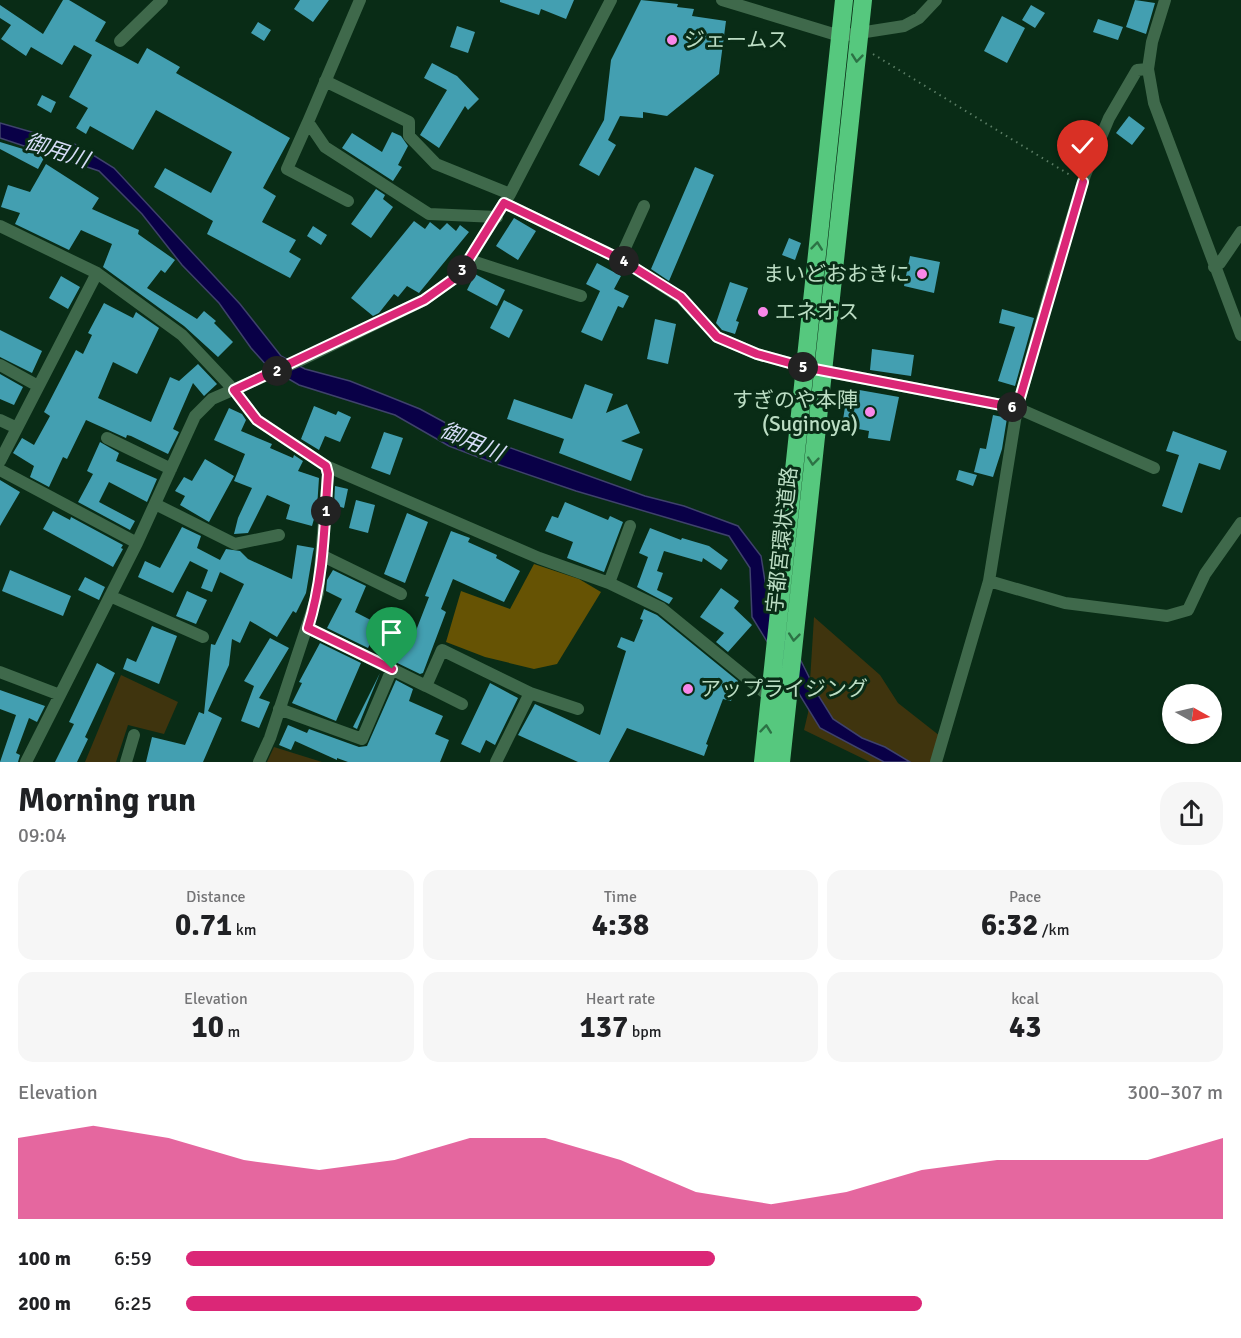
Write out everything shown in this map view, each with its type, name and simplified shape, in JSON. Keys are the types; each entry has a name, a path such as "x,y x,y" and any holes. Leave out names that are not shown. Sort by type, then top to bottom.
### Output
{"highway":[{"name":"宇都宮環状道路","path":"780,762 778,698 782,575 844,0"},
{"name":"宇都宮環状道路","path":"763,762 801,578 863,0"}],"street":[{"path":"120,41 162,0"},
{"path":"348,201 287,169 360,0"},
{"path":"26,762 137,543 195,417 212,399 301,360 424,300 459,275 497,217 611,0"},
{"path":"722,0 840,36 904,26 919,18 936,0"},
{"path":"1165,0 1152,42 1148,69 1154,104 1241,335"},
{"path":"936,762 989,581 1017,408 1083,182 1109,118 1122,94 1137,70 1148,69"},
{"path":"325,81 409,122 410,136 435,164 507,198 620,259 681,297 717,337 757,354 804,367 1017,408 1154,468"},
{"path":"308,122 325,147 429,214 497,217"},
{"path":"620,259 644,206"},
{"path":"0,226 97,273 182,335 234,390 257,420 326,466 539,558 609,583 661,608 778,698"},
{"path":"1214,267 1220,263 1241,232"},
{"path":"469,260 581,296"},
{"path":"0,460 97,273"},
{"path":"0,365 38,386"},
{"path":"0,420 16,429"},
{"path":"107,438 171,469"},
{"path":"259,762 270,738 318,593 328,474 326,466"},
{"path":"0,470 137,543"},
{"path":"155,504 235,544 279,535"},
{"path":"989,581 1065,603 1167,616 1188,610 1205,574 1241,523"},
{"path":"609,583 630,526"},
{"path":"322,556 401,594"},
{"path":"110,596 203,637"},
{"path":"308,628 462,704"},
{"path":"426,686 442,650 530,693 578,709"},
{"path":"279,708 362,739 392,669"},
{"path":"0,672 60,695"},
{"path":"496,762 530,693"},
{"path":"126,762 134,735"}],"path":[{"path":"870,52 1083,182"}],"shaded area":[{"path":"534,564 579,579 601,592 557,664 534,669 485,657 446,642 461,591 510,609"},
{"path":"814,617 880,675 898,703 940,736 932,762 870,762 804,730 808,713"},
{"path":"121,675 178,702 164,734 128,725 116,762 85,762"},
{"path":"274,747 322,762 267,762"}],"water":[{"name":"御用川","path":"0,123 77,145 114,168 240,304 281,356 305,369 350,381 420,409 455,428 645,496 684,506 738,526 761,556 765,581 773,605 818,695 833,719 862,738 885,747 910,762 884,762 820,728 752,617 750,568 729,536 576,491 491,462 449,446 395,415 299,385 268,367 251,348 219,303 182,265 142,214 99,171 0,138"}],"building":[{"path":"63,0 69,0 106,22 95,41 138,64 147,48 180,67 176,73 290,138 263,188 276,196 262,222 296,240 289,252 301,259 290,278 207,234 213,221 154,187 165,168 211,193 232,152 156,110 133,150 90,126 86,134 76,128 88,108 69,97 92,55 74,45 62,65 31,47 26,56 1,39 11,25 0,18 0,5 43,34"},
{"path":"300,0 329,0 313,22 294,9"},
{"path":"500,0 574,0 566,19 541,9 539,15 500,2"},
{"name":"ジェームス","path":"641,0 678,4 677,7 694,9 692,16 726,21 719,74 667,116 643,112 643,118 620,116 608,140 616,145 599,176 579,165 604,120 611,60"},
{"path":"1135,0 1155,3 1146,34 1126,27"},
{"path":"1031,5 1045,13 1035,28 1022,20"},
{"path":"1002,16 1025,28 1007,63 984,51"},
{"path":"1098,19 1123,27 1118,40 1093,32"},
{"path":"258,22 271,30 264,41 251,33"},
{"path":"457,26 475,32 468,53 450,47"},
{"path":"432,63 457,76 479,99 468,110 465,106 439,148 420,135 447,90 424,78"},
{"path":"42,95 56,102 51,113 37,105"},
{"path":"1129,116 1145,128 1132,145 1116,133"},
{"path":"392,132 401,136 408,146 398,165 402,167 393,181 342,148 352,133 382,152"},
{"path":"0,142 24,148 44,158 38,169 0,149"},
{"path":"46,164 99,198 92,209 139,230 138,234 175,260 165,273 161,270 147,288 197,319 204,311 216,321 214,323 233,342 218,357 184,326 103,267 112,244 81,230 69,250 15,224 20,213 1,207 8,185 30,192"},
{"path":"695,167 714,175 669,281 651,269"},
{"path":"376,189 385,195 383,199 393,207 371,238 351,224"},
{"path":"514,218 536,231 518,260 496,246"},
{"path":"414,221 425,229 430,222 440,230 447,223 456,231 460,225 469,232 419,293 407,286 398,297 394,294 379,313 373,316 351,298"},
{"path":"313,226 327,235 321,245 307,236"},
{"path":"789,238 801,243 795,260 782,255"},
{"name":"まいどおおきに","path":"910,256 940,262 934,293 904,286"},
{"path":"597,263 621,276 614,289 629,296 623,308 618,306 602,341 581,332 600,291 586,284"},
{"path":"475,274 505,290 497,306 467,290"},
{"path":"61,276 80,287 68,309 49,298"},
{"path":"730,282 748,288 736,321 739,322 735,334 722,330 716,323"},
{"path":"504,300 523,310 509,338 490,328"},
{"path":"104,303 133,318 136,312 159,328 137,374 113,362 98,398 151,422 170,377 179,381 198,364 217,384 204,396 193,383 173,429 179,432 168,454 131,436 127,435 126,438 86,420 67,459 63,457 49,487 30,477 34,466 13,453 22,438 34,445 50,416 44,412 76,350 83,354 92,335 88,333"},
{"path":"1002,309 1034,318 1015,386 998,381 1015,327 999,323"},
{"path":"655,319 676,324 668,364 647,359"},
{"path":"0,330 42,351 32,373 0,357"},
{"path":"872,349 914,355 911,376 870,370"},
{"path":"0,374 23,387 14,405 0,399"},
{"path":"585,384 613,394 606,413 627,404 640,433 621,441 643,449 631,481 559,453 564,439 507,419 514,399 572,419"},
{"name":"すぎのや本陣 (Suginoya)","path":"848,388 899,397 890,441 868,438 869,431 842,426"},
{"path":"314,406 336,415 338,411 351,417 340,442 325,436 319,450 301,439"},
{"path":"229,408 242,414 246,420 241,431 272,444 270,448 293,458 294,455 303,461 298,471 319,478 317,508 312,526 286,519 290,505 267,495 248,533 234,534 238,518 252,488 234,481 245,454 214,440"},
{"path":"993,415 1007,418 1002,449 993,477 974,472 980,448 986,449"},
{"path":"1173,431 1227,451 1220,470 1199,463 1182,513 1162,506 1179,455 1166,451"},
{"path":"384,432 403,438 390,475 371,468"},
{"path":"100,442 119,453 116,461 157,479 147,502 109,482 99,502 135,521 130,530 78,502 93,474 87,471"},
{"path":"205,459 234,476 209,522 180,505 185,496 175,491 184,477 192,481"},
{"path":"959,470 977,475 973,486 956,480"},
{"path":"0,480 20,492 0,526"},
{"path":"335,486 348,489 344,508 334,505"},
{"path":"356,500 375,505 368,533 349,528"},
{"path":"565,502 608,520 610,516 623,522 604,572 567,558 573,542 545,531 552,516 558,518"},
{"path":"53,511 70,520 71,517 123,545 113,567 43,529"},
{"path":"407,513 428,522 405,583 384,574"},
{"path":"182,527 201,536 197,548 220,560 226,549 240,551 248,559 292,579 297,545 314,548 306,593 296,613 293,611 277,637 250,621 240,643 232,639 229,665 208,711 222,718 203,762 146,762 152,737 185,745 199,712 204,714 211,644 215,645 244,584 220,572 212,592 201,588 208,570 190,561 173,593 138,577 145,561 160,568"},
{"path":"650,528 681,540 682,538 709,546 728,560 721,570 703,558 702,562 664,551 657,571 663,573 657,590 673,598 669,604 637,587 648,557 639,553"},
{"path":"451,531 470,538 468,542 497,555 496,558 520,571 504,602 453,579 441,609 446,612 423,673 420,674 387,658 389,654 370,644 368,648 327,628 342,599 326,591 327,580 333,570 366,586 355,612 412,641 429,597 425,596"},
{"path":"10,570 71,596 63,616 2,591"},
{"path":"85,577 105,587 99,600 78,590"},
{"path":"721,588 739,601 734,608 752,625 728,652 716,642 724,633 700,617"},
{"path":"187,591 207,600 196,624 176,616"},
{"path":"644,609 657,615 738,681 731,701 723,699 706,744 708,745 704,756 627,728 609,762 578,762 518,735 535,704 600,735 626,651 617,647 621,637 634,642 643,620 640,619"},
{"path":"152,626 177,636 159,684 123,669 127,658 136,662"},
{"path":"270,638 289,648 259,698 270,702 259,728 241,721 254,686 244,681"},
{"path":"320,643 361,663 336,721 292,703 302,683 299,682"},
{"path":"97,663 115,673 85,737 88,739 77,762 55,762 74,724 69,722"},
{"path":"380,673 357,729 353,727"},
{"path":"396,680 413,689 409,701 443,716 435,734 449,740 440,762 348,762 337,758 337,760 295,741 291,750 279,745 288,725 307,733 309,729 359,747 367,746"},
{"path":"490,683 518,698 495,745 486,740 480,753 461,744"},
{"path":"0,690 45,706 37,722 29,718 16,753 20,755 18,762 0,762 16,715 0,709"}],"place":[{"name":"ジェームス","path":"672,40"},
{"name":"まいどおおきに","path":"922,274"},
{"name":"エネオス","path":"763,312"},
{"name":"すぎのや本陣 (Suginoya)","path":"870,412"},
{"name":"アップライジング","path":"688,689"}],"route":[{"path":"392,669 308,628 318,593 321,572 328,474 326,466 257,420 234,390 424,300 459,275 504,203 620,259 681,297 717,337 757,354 804,367 1017,408 1083,182"}]}
